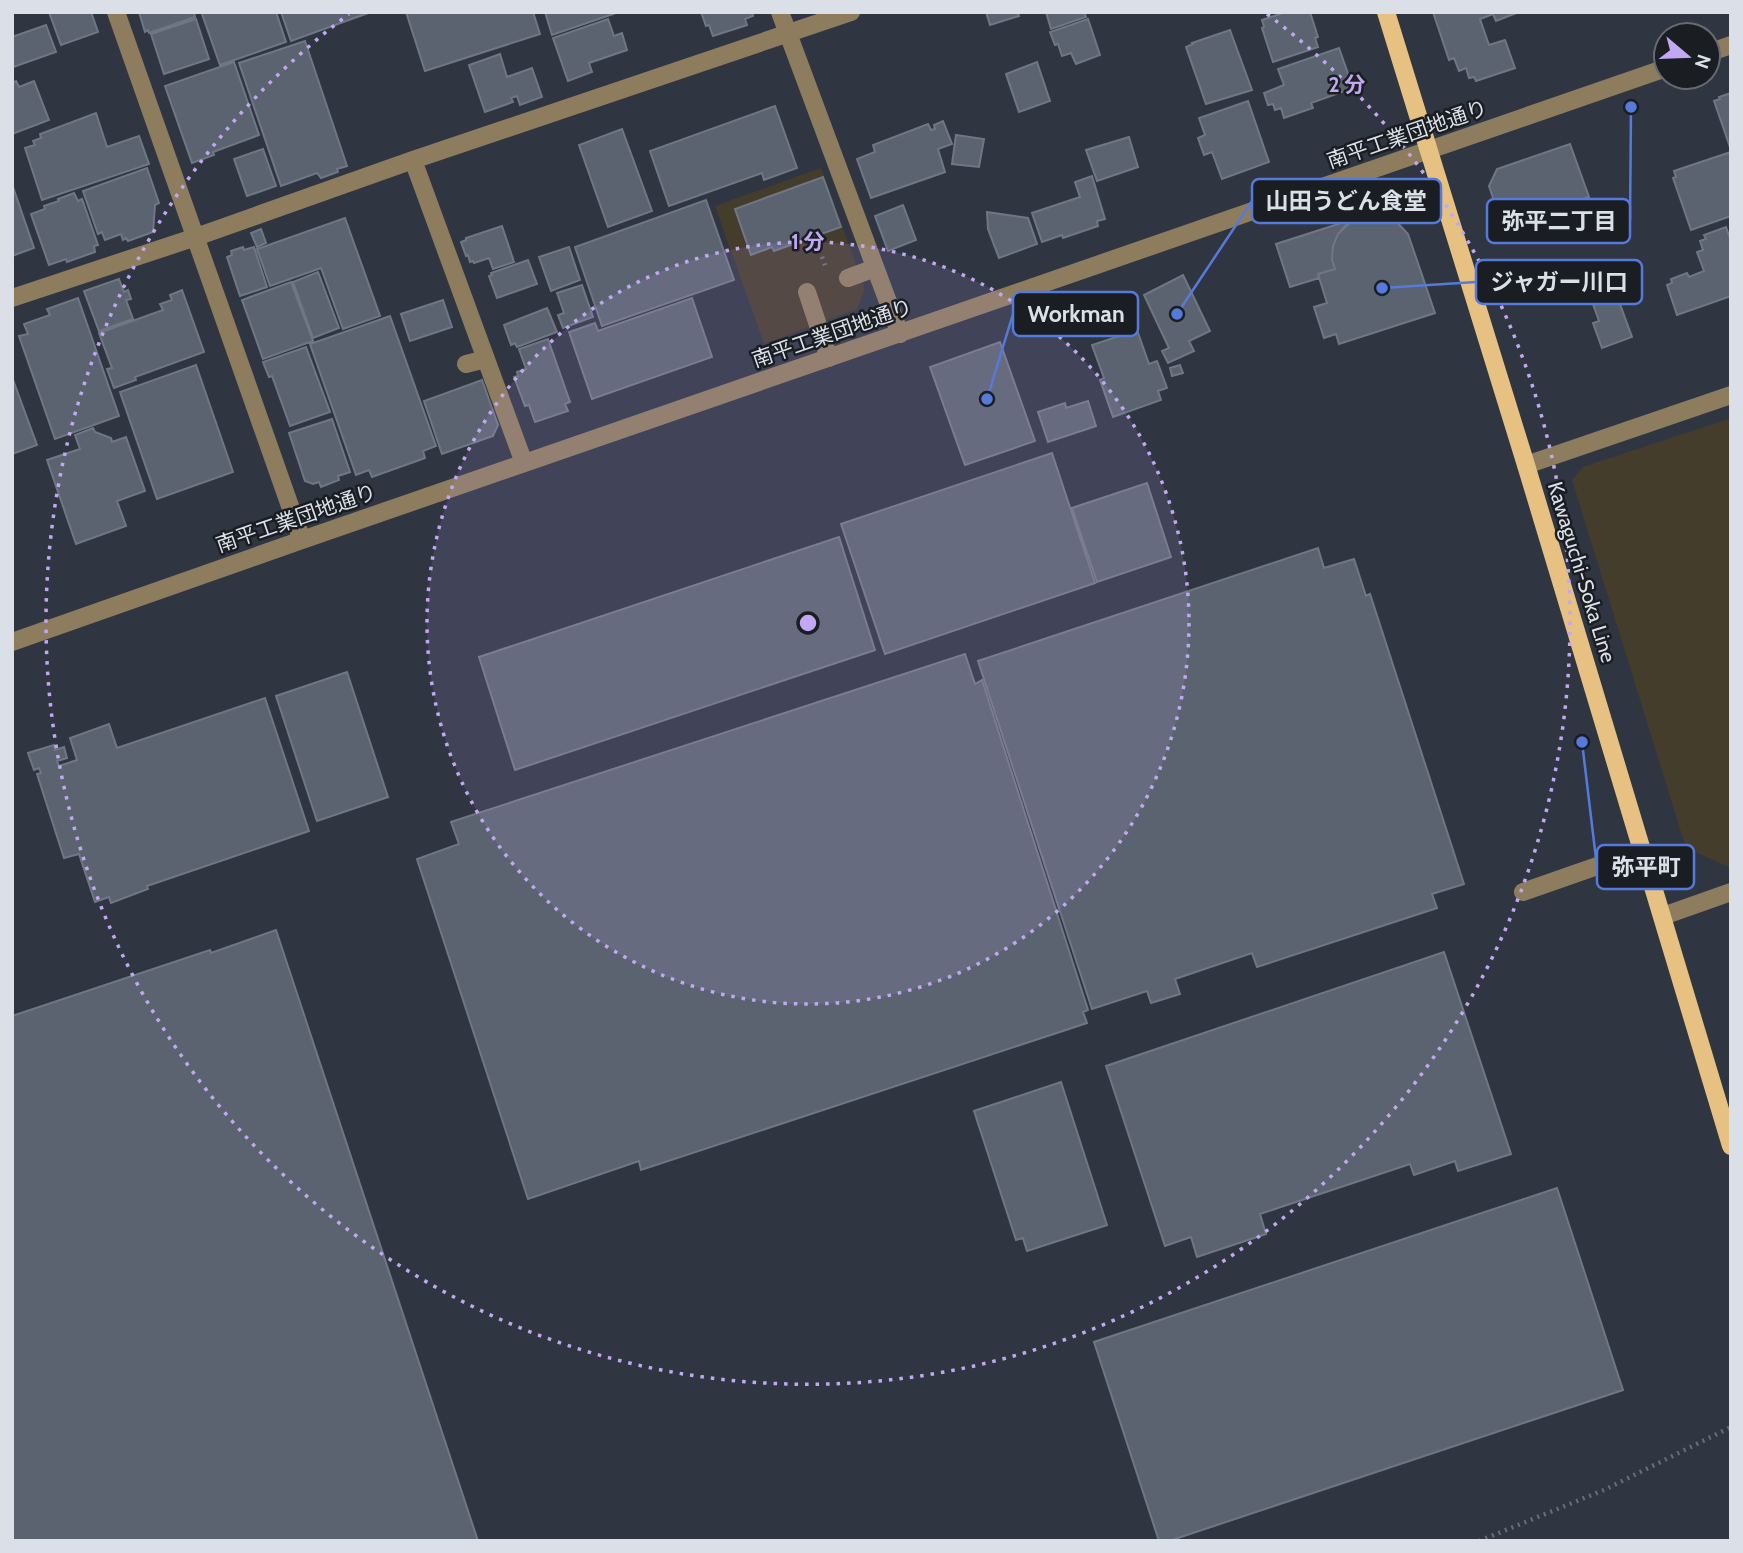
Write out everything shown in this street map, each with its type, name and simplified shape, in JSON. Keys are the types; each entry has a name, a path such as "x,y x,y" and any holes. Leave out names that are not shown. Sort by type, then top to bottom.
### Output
{"main road":[{"name":"Kawaguchi-Soka Line","path":"1386,12 1731,1146"}],"street":[{"path":"116,12 302,540"},
{"path":"780,12 900,334"},
{"path":"12,298 196,237 413,160 530,129 851,12"},
{"name":"南平工業団地通り","path":"12,642 1652,73"},
{"path":"413,160 524,463"},
{"path":"848,278 875,268"},
{"path":"807,292 829,358"},
{"path":"466,364 486,359"},
{"path":"1526,465 1731,395"},
{"path":"1523,892 1643,850"},
{"path":"1663,916 1731,892"}],"path":[{"path":"815,237 825,268"},
{"path":"1479,1541 1604,1490 1731,1427"}],"shaded area":[{"path":"821,168 865,289 857,309 764,344 715,206"},
{"path":"1731,418 1731,868 1686,848 1572,480 1583,467"}],"building":[{"path":"49,12 91,12 98,32 61,45"},
{"path":"139,12 194,12 195,17 149,33 148,30 145,32"},
{"path":"276,12 286,42 220,65 202,14"},
{"path":"281,12 371,12 291,41"},
{"path":"406,12 533,12 540,34 425,71"},
{"path":"545,12 616,12 616,13 552,35"},
{"path":"701,12 752,12 753,16 745,19 747,25 713,36"},
{"path":"986,12 1018,12 1019,16 990,25"},
{"path":"1046,12 1084,12 1086,17 1051,29"},
{"path":"1286,12 1310,12 1318,37 1315,38 1318,47 1273,62 1262,20"},
{"path":"1433,12 1519,12 1496,21 1493,14 1480,19 1489,45 1505,40 1515,68 1476,81 1474,77 1469,78 1466,68 1459,71 1454,58 1449,60"},
{"path":"196,19 209,59 164,74 151,34"},
{"path":"608,19 614,36 622,33 627,50 589,63 592,72 568,81 553,38"},
{"path":"1088,19 1100,55 1076,64 1071,53 1062,56 1050,32"},
{"path":"46,25 56,52 13,67 12,37"},
{"path":"1230,30 1252,90 1206,104 1186,47"},
{"path":"305,41 347,166 321,178 317,173 281,186 239,63"},
{"path":"1339,48 1351,82 1357,80 1359,86 1311,103 1313,108 1284,118 1281,108 1275,110 1273,104 1268,105 1264,93 1284,85 1278,69"},
{"path":"500,54 507,77 532,68 542,97 520,105 517,96 511,98 513,102 485,112 469,65"},
{"path":"234,62 259,135 192,163 165,86"},
{"path":"1037,62 1050,101 1019,112 1006,74"},
{"path":"16,81 19,87 34,81 49,120 12,134 12,83"},
{"path":"1731,93 1731,150 1714,101"},
{"path":"1248,101 1269,162 1222,179 1212,152 1204,155 1198,138 1205,135 1199,118"},
{"path":"775,106 797,168 764,180 762,173 669,206 650,151"},
{"path":"96,113 107,147 139,136 149,164 42,200 25,148 35,145 33,141 41,138 40,134"},
{"path":"943,121 952,144 938,149 945,172 871,198 857,159 875,152 873,145 928,124 931,130 935,129 934,125"},
{"path":"622,129 652,211 608,227 579,145"},
{"path":"956,135 984,139 979,167 952,164"},
{"path":"1129,137 1138,167 1097,181 1086,150"},
{"path":"1570,144 1589,197 1503,227 1489,186 1497,169"},
{"path":"263,149 276,186 247,196 234,159"},
{"path":"1731,152 1731,216 1691,230 1673,178 1676,177 1674,171"},
{"path":"147,168 159,203 155,205 153,232 128,241 126,238 123,240 121,234 105,240 102,232 98,234 83,191"},
{"path":"1092,176 1105,219 1097,221 1098,226 1042,242 1032,213 1080,197 1075,182"},
{"path":"823,177 841,227 774,251 772,247 751,255 735,209"},
{"path":"12,184 34,248 12,256"},
{"path":"74,193 78,201 82,199 98,245 94,246 95,252 49,265 31,214"},
{"path":"706,200 734,280 602,326 575,247"},
{"path":"903,205 916,240 888,251 875,216"},
{"path":"987,212 1028,218 1037,244 999,258 988,229"},
{"path":"1380,215 1396,221 1408,234 1435,313 1339,344 1336,334 1324,338 1314,307 1327,303 1318,274 1335,269 1332,260 1333,246 1344,227 1354,219"},
{"path":"345,218 380,316 343,329 321,268 270,286 257,249"},
{"path":"1354,219 1338,234 1333,246 1332,260 1335,269 1318,274 1319,278 1290,287 1276,244"},
{"path":"502,226 514,262 493,269 489,258 470,262 461,242"},
{"path":"1726,227 1731,241 1731,296 1677,315 1667,285 1672,283 1671,279 1687,273 1689,277 1704,271 1697,252 1703,250 1700,241 1706,239 1704,235"},
{"path":"261,229 266,243 257,247 251,233"},
{"path":"243,247 244,250 254,247 267,287 240,296 227,257 232,255 231,251"},
{"path":"569,247 580,280 551,291 539,257"},
{"path":"528,260 537,284 497,298 489,276 491,273"},
{"path":"318,272 339,328 313,338 293,282"},
{"path":"1183,275 1210,331 1189,341 1194,351 1168,363 1162,351 1169,348 1144,295"},
{"path":"119,279 124,292 128,290 131,299 126,300 133,319 99,331 84,291"},
{"path":"291,282 313,341 263,359 242,300"},
{"path":"582,285 593,317 563,328 558,315 564,313 557,293"},
{"path":"1613,285 1632,337 1602,348 1593,323 1599,321 1589,293"},
{"path":"182,290 204,352 135,377 136,380 114,388 107,369 112,368 99,333 163,310 160,304 172,300 170,295"},
{"path":"78,298 119,416 55,439 19,336 28,334 24,324 50,315 47,309"},
{"path":"692,298 712,357 592,399 569,332 595,323 598,331"},
{"path":"443,300 452,327 410,341 401,314"},
{"path":"547,308 557,332 517,347 515,343 511,345 504,325"},
{"path":"390,316 436,446 423,451 425,458 372,477 369,470 356,475 310,344"},
{"path":"1137,330 1149,364 1157,361 1167,388 1158,391 1161,400 1113,417 1100,380 1104,378 1092,345"},
{"path":"548,339 570,402 565,404 568,411 535,422 529,405 525,406 514,377 518,376 517,372 526,369 519,349"},
{"path":"1000,342 1035,441 965,465 930,367"},
{"path":"306,347 330,412 290,426 272,376 269,377 263,362"},
{"path":"196,365 233,472 157,499 120,392"},
{"path":"1180,365 1183,373 1172,376 1170,368"},
{"path":"12,377 37,445 12,454"},
{"path":"482,380 498,425 493,436 442,454 424,401"},
{"path":"1088,401 1096,426 1048,442 1038,412 1065,403 1066,408"},
{"path":"332,419 350,472 321,487 319,482 313,484 305,481 289,433"},
{"path":"93,428 95,432 111,438 112,442 126,437 145,491 117,501 126,526 76,544 47,460 80,449 75,435"},
{"path":"1052,453 1095,583 885,654 841,524"},
{"path":"1147,483 1171,557 1097,582 1072,508"},
{"path":"839,537 875,650 515,770 479,657"},
{"path":"1318,548 1324,568 1354,559 1366,596 1370,594 1464,884 1432,894 1437,908 1257,967 1252,953 1175,979 1180,994 1151,1003 1147,991 1092,1009 978,661"},
{"path":"965,654 975,684 982,680 1088,1010 1083,1012 1087,1023 641,1170 639,1161 528,1199 417,859 459,844 451,822"},
{"path":"347,672 388,797 317,821 276,696"},
{"path":"265,698 309,831 147,886 148,889 111,903 109,897 95,902 79,854 64,858 37,774 41,773 39,768 34,770 28,753 54,745 55,750 64,747 67,758 57,761 59,766 77,760 70,738 109,724 117,748"},
{"path":"276,930 478,1541 12,1541 12,1016"},
{"path":"1444,952 1511,1154 1458,1171 1455,1161 1414,1175 1410,1164 1260,1214 1266,1234 1197,1257 1191,1237 1165,1246 1106,1066"},
{"path":"1061,1082 1107,1225 1027,1251 1023,1238 1016,1240 974,1111"},
{"path":"1557,1188 1623,1390 1169,1541 1159,1541 1094,1342"}],"place":[{"name":"弥平二丁目","path":"1631,107"},
{"name":"ジャガー川口","path":"1382,288"},
{"name":"山田うどん食堂","path":"1177,314"},
{"name":"Workman","path":"987,399"},
{"name":"弥平町","path":"1582,742"}]}
